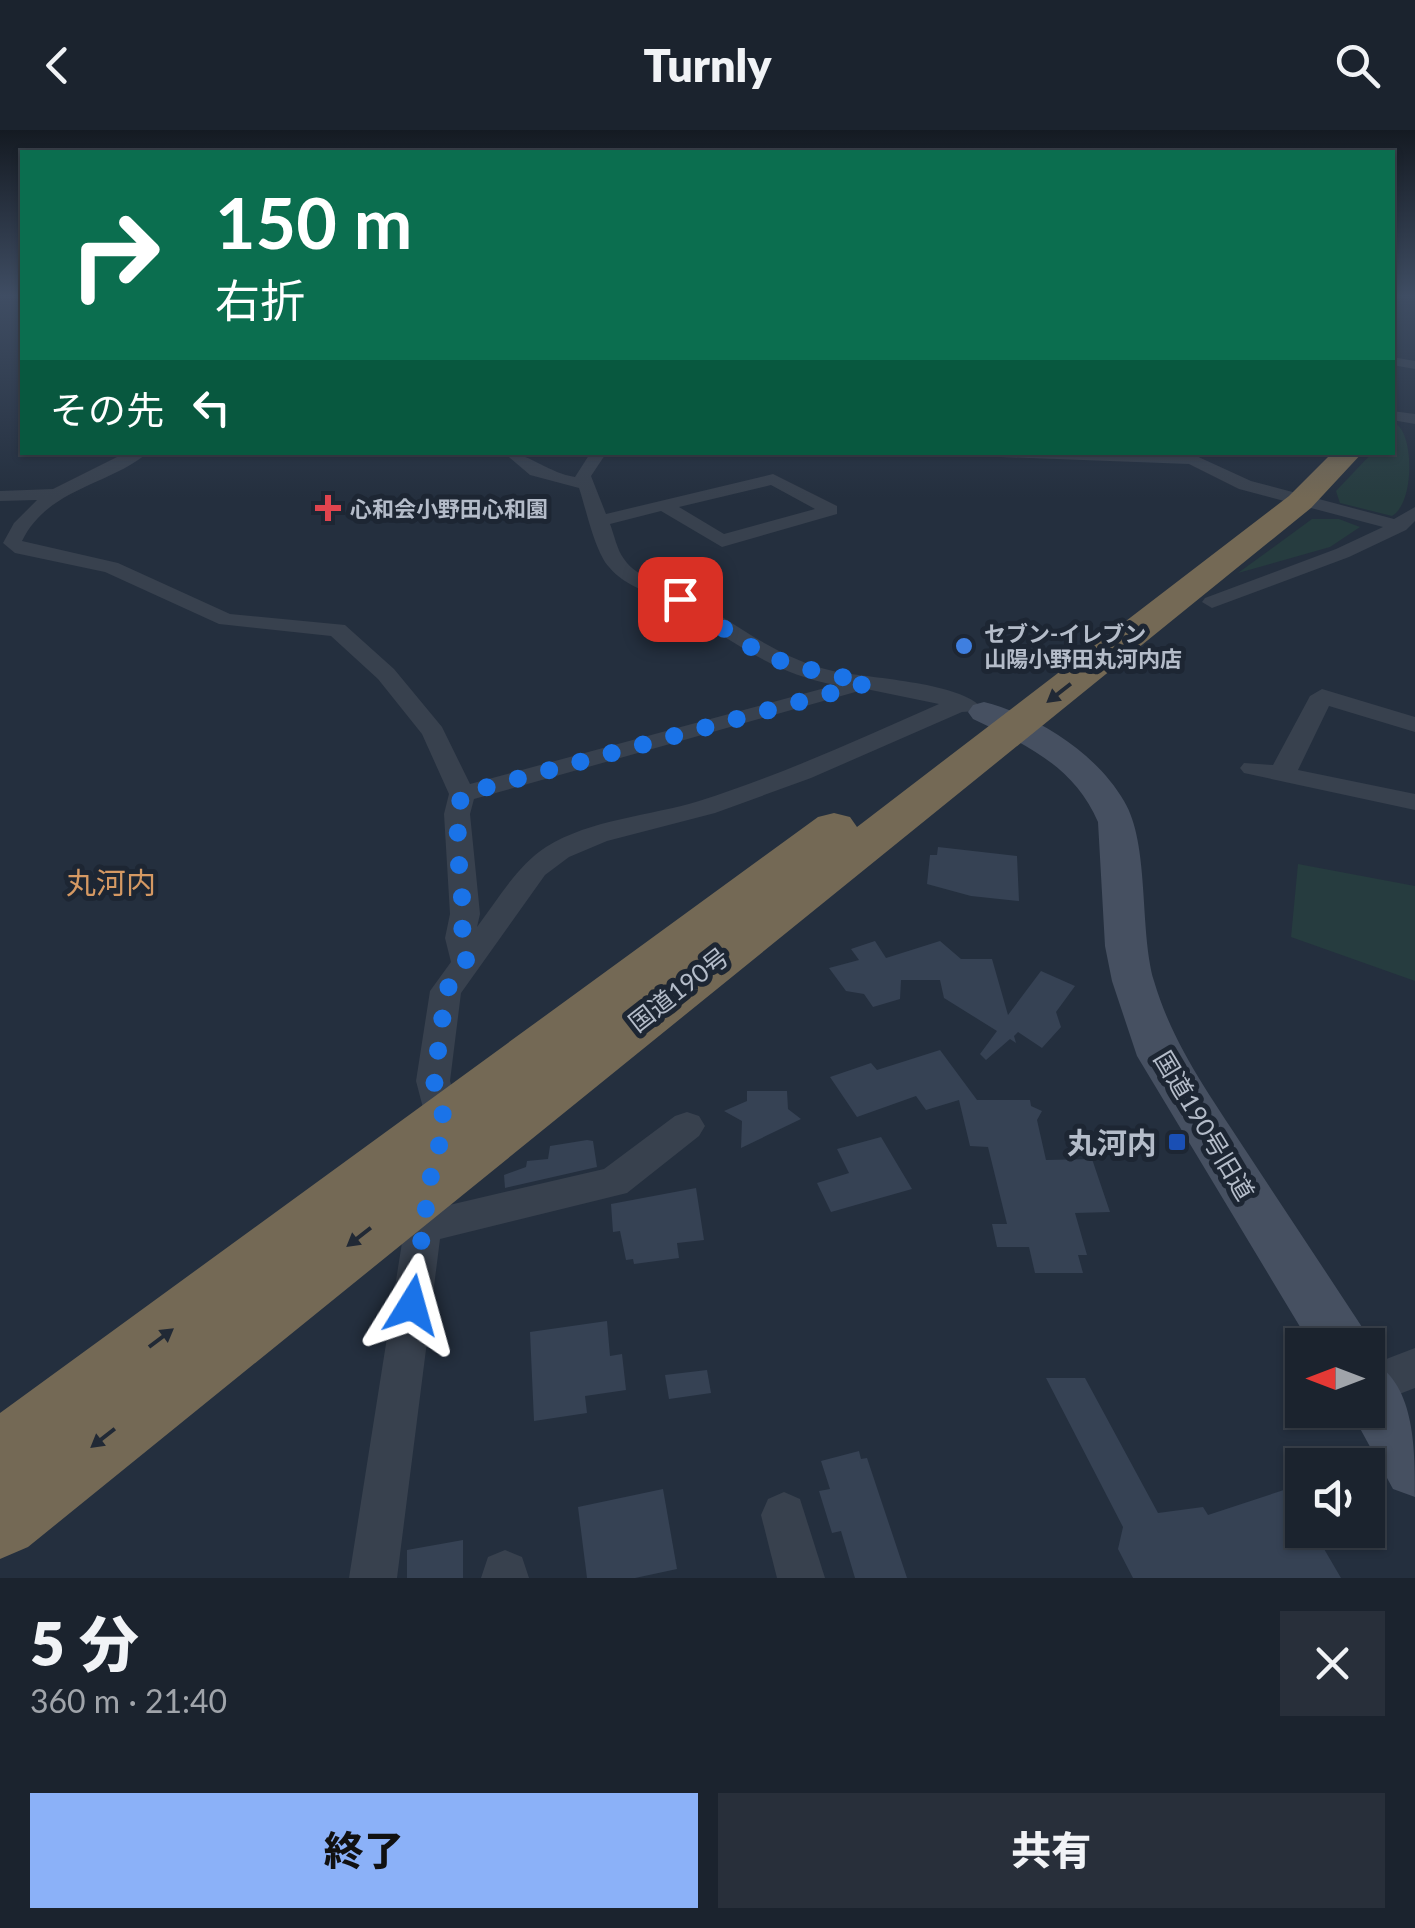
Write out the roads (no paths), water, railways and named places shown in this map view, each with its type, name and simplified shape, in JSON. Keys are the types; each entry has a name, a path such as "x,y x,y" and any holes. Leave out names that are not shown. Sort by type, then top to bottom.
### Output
{"highway":[{"name":"国道190号","path":"1289,498 1317,455"},
{"name":"国道190号","path":"0,1460 988,714 1345,455"},
{"name":"国道190号","path":"0,1519 426,1204 988,714"}],"street":[{"path":"1404,417 1415,432"},
{"path":"135,455 60,494 25,521 12,544 112,567 226,620 337,630 386,674 432,732 462,794 457,814 460,889 466,914 460,938 466,960"},
{"path":"514,455 546,476 585,484"},
{"path":"596,455 588,464 585,484 598,522 616,564 648,586 680,599 772,657 830,677 921,691 988,714"},
{"path":"1082,455 1192,459 1246,486 1289,498 1408,519"},
{"path":"598,522 773,479 830,510 722,541 664,506"},
{"path":"0,496 60,494"},
{"path":"1212,602 1232,591 1361,548 1408,519"},
{"path":"462,794 868,683"},
{"path":"1285,774 1322,696 1415,726"},
{"path":"372,1578 426,1204 445,1123 434,1081 446,991 466,960 535,870 560,851 597,835 706,806 988,714"},
{"name":"国道190号旧道","path":"988,714 1080,766 1107,802 1116,822 1126,946 1133,981 1160,1056 1331,1328"},
{"path":"1253,768 1415,802"},
{"path":"426,1204 614,1182 687,1126"},
{"path":"1385,1379 1415,1368"},
{"path":"1385,1415 1415,1467"},
{"path":"784,1515 801,1578"}],"place":[{"name":"心和会小野田心和園","path":"328,508"},
{"name":"セブン-イレブン 山陽小野田丸河内店","path":"964,646"},
{"name":"丸河内","path":"1177,1142"}],"district":[{"name":"丸河内","path":"111,882"}]}
